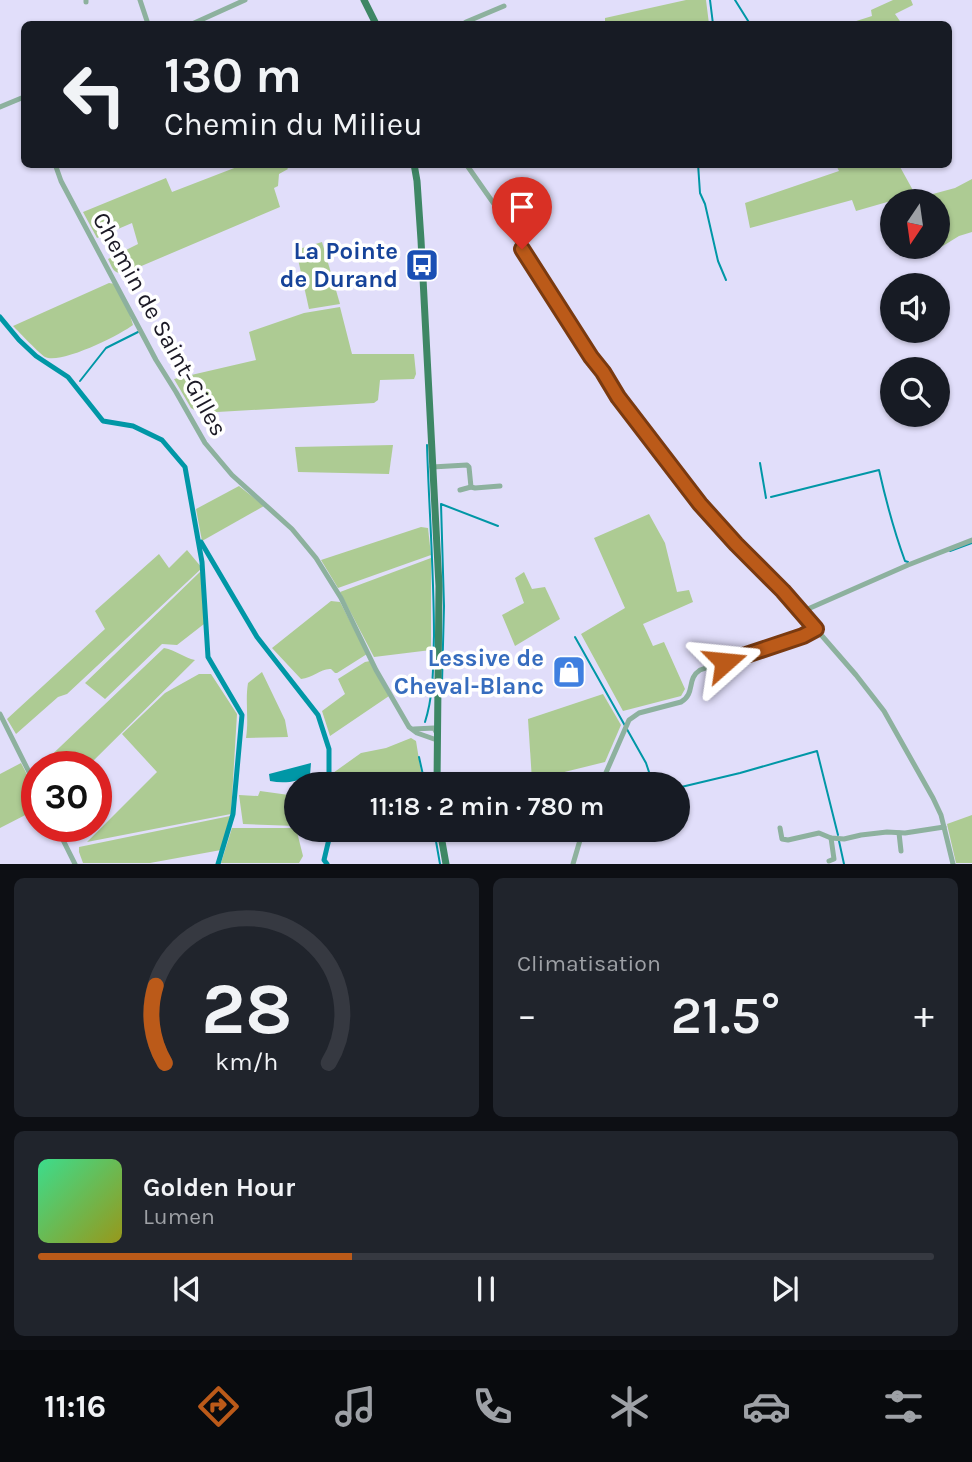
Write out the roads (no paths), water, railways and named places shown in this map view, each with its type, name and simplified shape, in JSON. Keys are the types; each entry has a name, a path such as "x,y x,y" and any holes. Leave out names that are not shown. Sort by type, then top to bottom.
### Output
{"main road":[{"path":"364,0 374,21"},
{"path":"415,168 421,240 439,612 435,772"},
{"path":"435,734 438,772"},
{"path":"442,842 446,863"}],"street":[{"path":"140,0 147,21"},
{"path":"199,21 245,0"},
{"path":"468,21 504,6"},
{"path":"0,107 21,98"},
{"name":"Chemin de Saint-Gilles","path":"57,168 69,198 85,223 151,351 205,443 232,474 292,529 316,558 341,598 403,718 409,727 414,729"},
{"path":"470,168 624,405 705,510 783,591 884,711 930,789 953,863"},
{"path":"432,467 467,465 471,487"},
{"path":"460,490 500,486"},
{"path":"801,612 972,540"},
{"path":"606,772 624,728 634,716 686,699 695,673 803,636 816,629"},
{"path":"0,714 21,756"},
{"path":"414,729 435,734"},
{"path":"414,729 417,733 435,734"},
{"path":"780,828 782,839 788,840 819,833 831,838 853,839 887,832 944,827"},
{"path":"899,832 901,851"},
{"path":"829,861 834,859 831,838"},
{"path":"64,842 75,863"},
{"path":"573,863 579,842"}],"water":[{"path":"311,763 310,772 284,772 284,782 270,781 269,774"}],"waterway":[{"path":"710,0 713,21"},
{"path":"735,0 748,21"},
{"path":"698,168 700,193 718,261 726,280"},
{"path":"0,317 36,356 68,377 103,421 133,426 162,440 185,467 202,562 208,657 242,715 233,814 218,864"},
{"path":"80,381 106,348 138,332"},
{"path":"425,722 432,690 434,636 427,445"},
{"path":"760,463 766,498"},
{"path":"771,497 879,470 897,538 905,561 908,562"},
{"path":"442,683 444,606 441,504 498,526"},
{"path":"201,542 257,637 318,715 329,749 329,772"},
{"path":"950,551 972,543"},
{"path":"575,637 649,772"},
{"path":"690,785 817,751 838,835"},
{"path":"419,757 422,772"},
{"path":"839,841 844,864"},
{"path":"327,864 324,860 328,842"},
{"path":"436,842 440,864"}],"place":[{"name":"La Pointe de Durand","path":"422,265"},
{"name":"Lessive de Cheval-Blanc","path":"569,672"}]}
